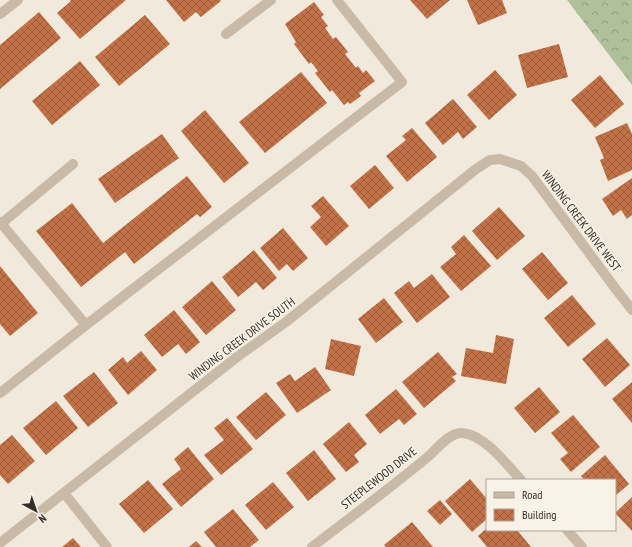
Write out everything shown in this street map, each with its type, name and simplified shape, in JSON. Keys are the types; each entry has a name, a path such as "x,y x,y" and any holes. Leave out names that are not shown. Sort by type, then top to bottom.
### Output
{"street":[{"path":"0,14 18,0"},
{"path":"226,34 271,0"},
{"path":"0,393 402,82 337,0"},
{"name":"WINDING CREEK DRIVE WEST","path":"500,159 521,166 532,176 614,288 632,310"},
{"name":"WINDING CREEK DRIVE SOUTH","path":"0,543 237,357 286,322 476,169 490,160 500,159"},
{"path":"73,164 1,222 86,325"},
{"name":"STEEPLEWOOD DRIVE","path":"312,547 412,470 450,437 458,433 464,433 476,438 492,449 519,479"},
{"path":"64,493 107,547"},
{"path":"568,531 582,547"}],"green space":[{"path":"567,0 632,0 632,85"}],"building":[{"path":"70,0 126,0 80,39 57,13 71,1"},
{"path":"166,0 221,1 201,17 196,12 184,22"},
{"path":"410,0 450,0 427,19"},
{"path":"467,0 502,0 507,13 478,25"},
{"path":"314,2 324,15 321,17 328,26 325,28 333,39 336,37 348,52 345,54 356,68 358,66 363,73 366,70 375,81 359,93 361,96 350,104 348,102 344,105 332,90 330,92 315,73 318,71 311,62 309,64 294,44 296,42 285,24"},
{"path":"39,12 61,38 0,89 0,45"},
{"path":"145,15 170,44 119,86 95,57"},
{"path":"559,44 568,77 527,88 518,55"},
{"path":"80,61 100,85 52,125 32,101"},
{"path":"495,70 517,95 489,120 467,95"},
{"path":"301,72 327,103 265,153 239,122"},
{"path":"600,75 624,104 595,128 571,100"},
{"path":"453,99 477,127 463,139 458,132 443,145 425,123"},
{"path":"205,110 249,163 224,183 181,131"},
{"path":"627,123 632,134 632,170 608,181 600,160 604,158 595,137"},
{"path":"412,128 437,157 407,182 386,156 406,140 402,136"},
{"path":"162,134 179,158 115,203 98,179"},
{"path":"375,165 394,188 369,209 350,186"},
{"path":"187,176 212,207 200,217 197,214 134,264 125,252 81,287 36,231 72,203 103,243"},
{"path":"632,178 632,215 627,219 621,210 613,216 602,199"},
{"path":"323,196 349,226 326,246 310,227 321,217 311,206"},
{"path":"499,207 525,236 497,260 472,231"},
{"path":"283,228 308,258 293,271 287,264 279,271 260,248"},
{"path":"464,235 491,266 461,291 440,267 456,254 451,247"},
{"path":"254,250 277,278 263,290 256,282 238,297 222,277"},
{"path":"542,252 568,283 548,300 522,269"},
{"path":"0,266 38,313 10,336 0,324"},
{"path":"432,274 450,297 417,323 394,293 409,281 414,288"},
{"path":"212,281 236,310 206,335 182,307"},
{"path":"572,295 596,324 568,347 544,318"},
{"path":"384,298 403,322 376,343 358,319"},
{"path":"174,310 200,342 186,354 178,344 162,357 144,335"},
{"path":"496,335 514,339 506,384 461,376 466,348 493,353"},
{"path":"607,338 630,365 605,387 582,359"},
{"path":"331,339 361,346 354,376 325,369"},
{"path":"141,351 157,370 128,395 108,370 123,357 127,363"},
{"path":"438,352 457,374 452,377 456,381 424,408 402,382"},
{"path":"315,367 331,390 297,413 276,383 290,374 295,381"},
{"path":"94,372 118,403 88,427 63,396"},
{"path":"632,382 632,423 612,399"},
{"path":"539,387 560,412 535,433 514,408"},
{"path":"396,389 417,414 404,425 399,419 380,434 365,415"},
{"path":"266,392 286,415 256,440 236,417"},
{"path":"56,401 78,428 46,455 23,428"},
{"path":"573,415 600,447 571,472 560,459 568,453 551,433"},
{"path":"227,418 253,449 221,475 204,455 224,440 214,428"},
{"path":"349,422 367,444 354,455 359,462 346,472 323,444"},
{"path":"12,435 35,461 8,484 0,475 0,445"},
{"path":"188,447 214,479 181,507 162,484 181,469 174,459"},
{"path":"314,450 336,479 308,501 286,473"},
{"path":"605,455 629,484 616,495 616,479 583,479 581,476"},
{"path":"470,479 486,498 486,520 472,532 445,501"},
{"path":"148,480 173,509 144,533 119,504"},
{"path":"273,482 294,507 266,530 245,505"},
{"path":"632,497 632,531 616,514 616,512"},
{"path":"440,500 452,514 440,525 427,511"},
{"path":"233,509 259,540 250,547 216,547 204,532"},
{"path":"412,522 433,547 386,547 384,545"},
{"path":"486,529 486,531 518,531 531,547 487,547 478,536"},
{"path":"73,538 81,547 62,547"},
{"path":"196,541 202,547 189,547"}]}
